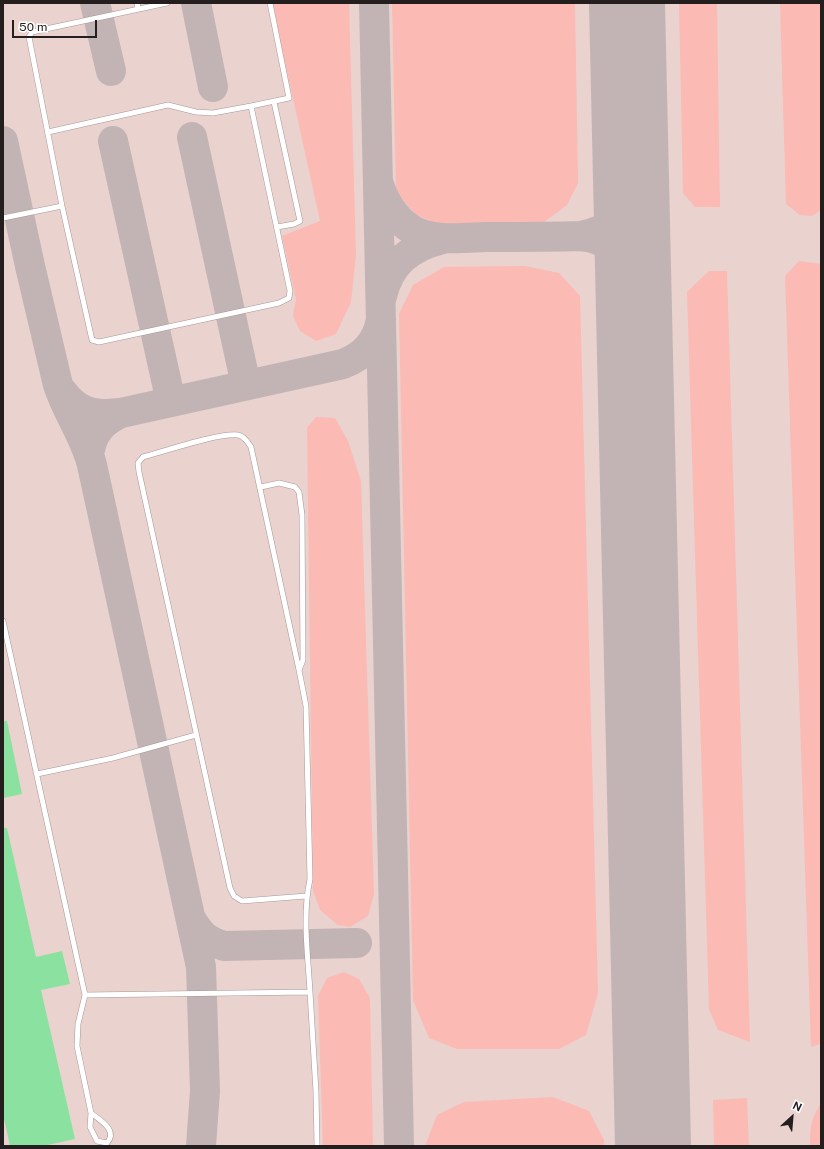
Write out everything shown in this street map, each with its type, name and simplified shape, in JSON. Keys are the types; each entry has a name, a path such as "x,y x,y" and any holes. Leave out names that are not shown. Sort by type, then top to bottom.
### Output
{"lane":[{"path":"137,3 138,9"},
{"path":"167,3 32,32 29,38 62,206 92,340 99,342 279,303 289,298 290,291 251,106"},
{"path":"48,132 168,105 196,112 213,113 289,98 270,3"},
{"path":"274,102 300,221 294,224 277,227"},
{"path":"3,218 62,206"},
{"path":"306,896 242,901 234,896 230,888 138,462 143,457 223,436 239,435 246,439 251,447 306,706 310,879 306,896 316,1092 317,1146"},
{"path":"260,488 279,484 295,487 299,492 302,515 304,629 303,660 299,670"},
{"path":"3,621 85,995 78,1024 77,1046 91,1113 90,1126 98,1141 107,1143 111,1138 111,1133 107,1126 91,1113"},
{"path":"37,774 113,758 196,736"},
{"path":"85,995 310,992"}],"shaded area":[{"path":"3,3 821,3 821,1146 3,1146"},
{"path":"272,3 349,3 356,255 351,302 336,334 316,341 300,331 293,316 296,299 282,236 320,221"},
{"path":"392,3 575,3 578,183 567,205 544,222 447,228 416,215 396,192"},
{"path":"679,3 717,3 720,207 695,207 683,193"},
{"path":"780,3 821,3 821,210 812,216 800,215 786,204"},
{"path":"799,261 821,264 821,1044 811,1047 785,276"},
{"path":"525,266 559,273 580,296 598,993 586,1035 559,1049 457,1049 429,1038 413,1000 399,314 413,285 444,267"},
{"path":"709,271 727,271 750,1042 718,1030 709,1009 687,292"},
{"path":"316,417 335,418 348,441 361,481 374,894 368,916 350,927 338,925 320,910 313,890 307,428"},
{"path":"344,972 359,979 370,998 373,1146 323,1146 318,996 327,978"},
{"path":"553,1097 589,1111 604,1140 604,1146 425,1146 437,1115 464,1102"},
{"path":"747,1098 749,1146 714,1146 713,1100"},
{"path":"821,1103 821,1146 810,1146 812,1123"}],"building":[{"path":"3,721 7,721 22,794 3,798"},
{"path":"3,828 7,828 36,957 62,951 70,984 41,990 75,1139 43,1146 10,1146 3,1114"}],"taxiway":[{"path":"95,3 111,71"},
{"path":"196,3 213,87"},
{"path":"374,3 399,1146"},
{"path":"192,137 246,385"},
{"path":"3,141 58,385 85,444 92,465 201,967 205,1091 201,1146"},
{"path":"113,141 171,402"},
{"path":"379,184 389,206 405,225 412,230 427,236 452,238 581,236 593,233 610,225 616,219 625,204 631,183"},
{"path":"581,236 602,241 610,246 623,260 634,289"},
{"path":"382,296 390,274 396,265 421,246 443,239"},
{"path":"121,413 343,364 357,357 368,347 376,335 381,319"},
{"path":"62,391 74,404 88,411 103,414 121,413 114,416 99,429 93,440 89,454"},
{"path":"190,917 204,936 224,946 357,943"}],"runway":[{"path":"627,3 653,1146"}]}
